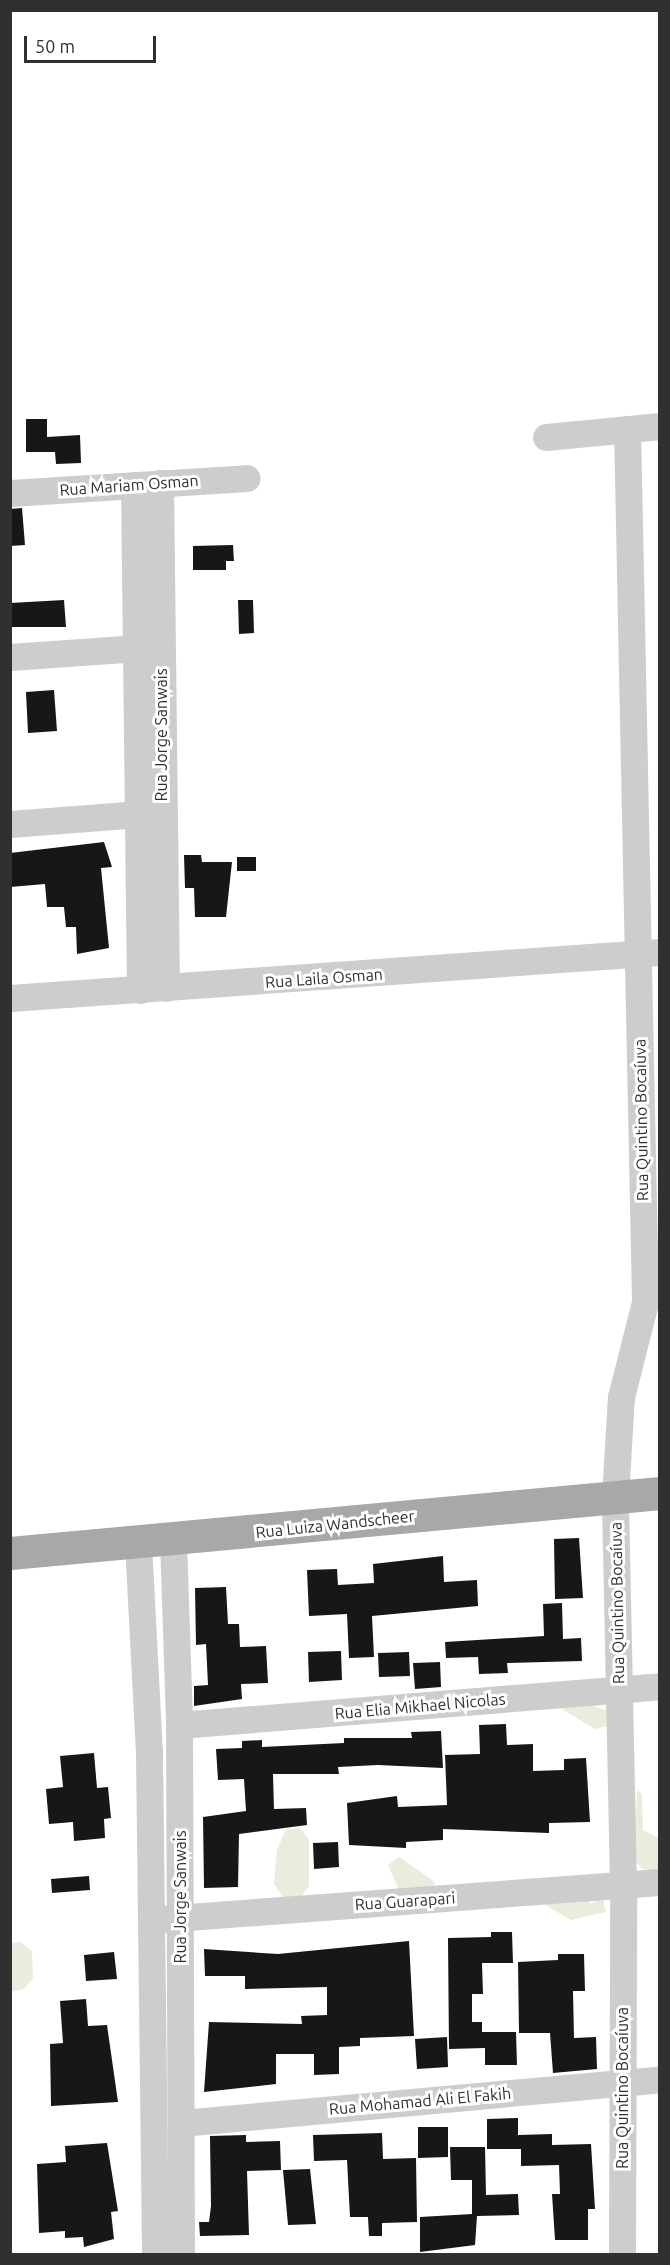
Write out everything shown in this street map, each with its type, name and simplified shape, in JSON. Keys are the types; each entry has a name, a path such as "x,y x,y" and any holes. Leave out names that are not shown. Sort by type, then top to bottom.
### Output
{"main road":[{"name":"Rua Luiza Wandscheer","path":"10,1553 173,1540 660,1493"}],"street":[{"path":"546,437 660,426"},
{"name":"Rua Quintino Bocaíuva","path":"622,2254 623,1885 615,1497 621,1397 652,1301 648,953 627,429"},
{"name":"Rua Mariam Osman","path":"10,494 247,478"},
{"name":"Rua Jorge Sanwais","path":"140,990 148,813 149,647 160,483"},
{"name":"Rua Jorge Sanwais","path":"134,485 149,647"},
{"path":"10,657 149,647"},
{"path":"10,824 148,813"},
{"name":"Rua Jorge Sanwais","path":"148,813 166,988"},
{"name":"Rua Laila Osman","path":"10,998 648,953"},
{"name":"Rua Jorge Sanwais","path":"173,1540 180,1725 181,2254"},
{"name":"Rua Jorge Sanwais","path":"138,1543 150,1753 155,2254"},
{"name":"Rua Elia Mikhael Nicolas","path":"180,1725 660,1686"},
{"name":"Rua Guarapari","path":"150,1919 660,1882"},
{"name":"Rua Mohamad Ali El Fakih","path":"181,2123 660,2079"}],"green space":[{"path":"580,1701 607,1711 609,1726 595,1729 563,1710 566,1703"},
{"path":"637,1790 642,1794 643,1830 659,1838 659,1871 642,1869 633,1858"},
{"path":"300,1828 309,1840 309,1886 300,1898 285,1900 274,1884 277,1850 286,1829"},
{"path":"399,1857 436,1885 400,1892 388,1865"},
{"path":"587,1897 590,1904 603,1898 606,1912 571,1920 547,1906 547,1899"},
{"path":"21,1942 32,1951 33,1978 24,1989 11,1992 11,1943"}],"building":[{"path":"26,419 47,419 47,437 80,435 81,463 56,464 55,452 26,452"},
{"path":"22,508 25,545 10,546 10,509"},
{"path":"233,545 234,561 226,561 226,570 193,570 193,546"},
{"path":"64,600 66,627 10,627 10,603"},
{"path":"238,600 253,600 254,633 239,634"},
{"path":"54,690 57,731 28,733 26,692"},
{"path":"104,842 112,867 101,868 109,948 77,954 76,927 66,927 64,907 47,907 45,884 10,887 10,853"},
{"path":"184,855 201,855 202,862 232,862 226,917 195,917 194,888 185,888"},
{"path":"237,857 256,857 256,871 237,871"},
{"path":"579,1538 583,1598 555,1599 554,1539"},
{"path":"443,1556 444,1582 477,1580 478,1606 372,1616 374,1657 349,1658 347,1614 309,1616 307,1570 337,1569 338,1585 374,1583 373,1564"},
{"path":"226,1587 228,1624 239,1624 240,1647 266,1646 268,1683 241,1684 242,1699 194,1706 194,1686 208,1685 206,1644 196,1645 195,1588"},
{"path":"562,1603 563,1639 581,1638 582,1661 507,1663 508,1673 479,1674 478,1657 446,1658 445,1642 544,1636 543,1604"},
{"path":"341,1651 342,1680 309,1682 308,1652"},
{"path":"409,1652 410,1676 379,1677 378,1653"},
{"path":"440,1662 441,1687 415,1689 413,1663"},
{"path":"506,1724 507,1745 533,1744 533,1771 564,1770 564,1759 586,1758 590,1822 549,1823 549,1833 443,1829 443,1840 406,1842 406,1848 349,1845 347,1803 397,1796 398,1807 447,1805 445,1755 480,1754 479,1725"},
{"path":"441,1731 443,1768 378,1765 338,1767 339,1774 273,1774 274,1809 306,1808 307,1825 239,1834 238,1887 204,1888 203,1817 246,1811 244,1779 218,1780 216,1749 242,1748 242,1741 262,1740 262,1747 344,1743 344,1738 412,1738 411,1732"},
{"path":"94,1753 97,1788 108,1787 111,1818 104,1819 105,1838 74,1841 73,1822 49,1824 46,1789 63,1787 60,1756"},
{"path":"338,1842 339,1867 314,1869 313,1843"},
{"path":"89,1876 90,1890 52,1893 51,1879"},
{"path":"491,1932 512,1932 513,1963 482,1963 483,1994 472,1994 472,2022 482,2022 482,2032 516,2032 517,2065 485,2065 485,2048 449,2049 448,1938 491,1937"},
{"path":"409,1941 414,2036 360,2038 360,2046 339,2047 339,2074 314,2075 314,2054 276,2054 276,2084 204,2092 209,2022 302,2024 301,2016 327,2015 327,1987 245,1989 245,1976 205,1976 204,1949 278,1954"},
{"path":"114,1952 117,1979 86,1981 84,1955"},
{"path":"558,1954 584,1954 585,1991 573,1991 574,2038 596,2037 597,2069 553,2073 550,2033 519,2033 518,1962 558,1960"},
{"path":"86,1999 88,2026 107,2025 118,2102 51,2106 50,2044 63,2043 60,2001"},
{"path":"447,2037 448,2067 417,2069 415,2039"},
{"path":"518,2118 518,2135 552,2134 552,2145 591,2144 595,2209 588,2209 588,2240 555,2240 552,2194 560,2194 559,2165 521,2166 521,2149 487,2149 487,2119"},
{"path":"418,2127 448,2127 448,2157 418,2158"},
{"path":"382,2133 383,2159 416,2158 417,2222 382,2223 382,2236 369,2236 368,2217 350,2217 347,2160 314,2161 313,2135"},
{"path":"246,2135 246,2142 280,2141 281,2170 247,2171 249,2235 200,2236 199,2222 209,2222 211,2206 210,2136"},
{"path":"107,2143 118,2211 111,2212 114,2239 84,2247 83,2237 65,2238 65,2231 39,2233 37,2164 66,2162 65,2146"},
{"path":"450,2147 485,2147 486,2195 518,2194 519,2215 477,2216 475,2245 420,2252 420,2217 472,2214 472,2180 451,2180"},
{"path":"310,2169 316,2224 288,2225 283,2170"}]}
